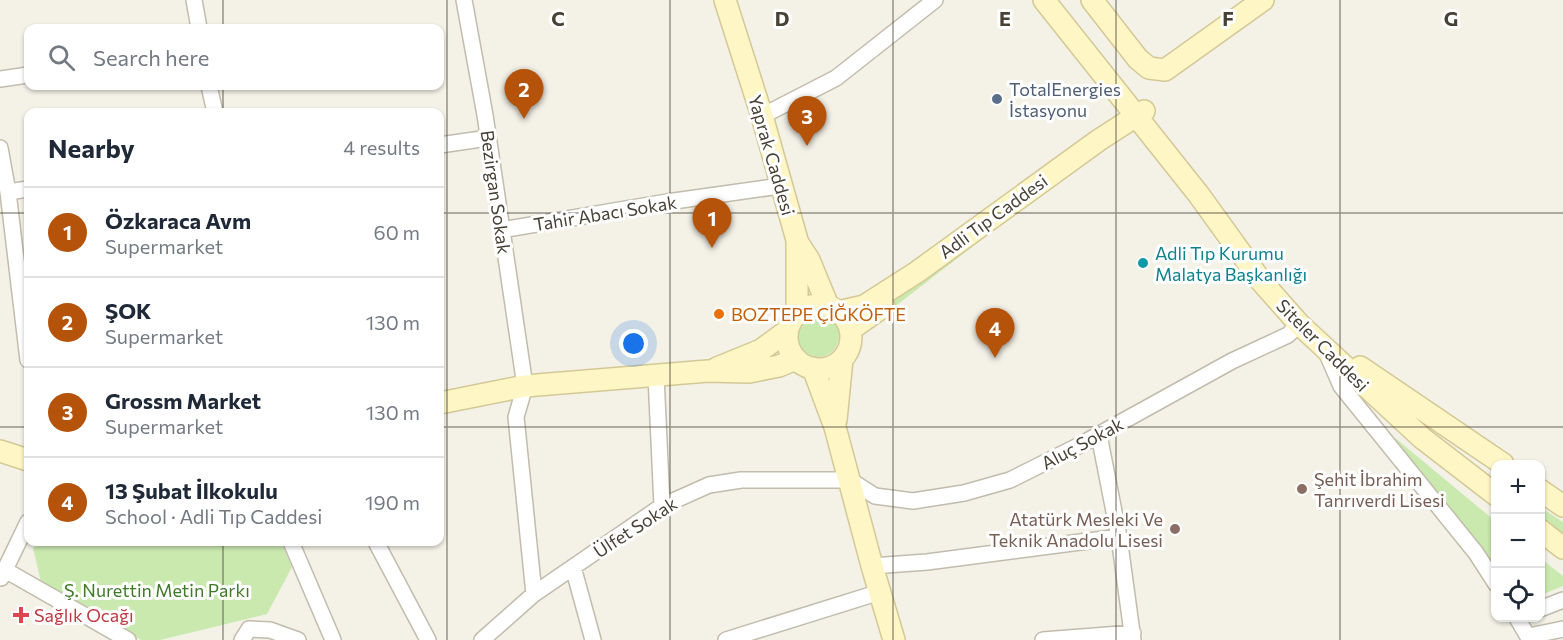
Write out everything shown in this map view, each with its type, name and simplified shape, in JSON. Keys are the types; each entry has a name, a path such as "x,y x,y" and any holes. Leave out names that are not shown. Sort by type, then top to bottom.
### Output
{"street":[{"path":"194,0 198,24"},
{"name":"Bezirgan Sokak","path":"464,0 485,114 525,386"},
{"name":"Yaprak Caddesi","path":"724,0 762,116 797,240 792,322"},
{"path":"762,116 836,78 935,0"},
{"name":"Siteler Caddesi","path":"1044,0 1143,117 1281,291 1304,315 1352,362 1496,460"},
{"name":"Siteler Caddesi","path":"1063,0 1143,117 1261,281 1326,351 1422,438 1491,491"},
{"path":"1092,0 1138,59 1149,68 1165,70 1263,0"},
{"path":"0,79 24,76"},
{"path":"210,90 214,108"},
{"name":"Adli Tıp Caddesi","path":"708,371 761,350 807,308 817,305 833,309 864,306 917,272 1099,140 1143,117"},
{"name":"Adli Tıp Caddesi","path":"850,330 1143,117"},
{"path":"444,145 488,138"},
{"path":"0,148 24,304"},
{"name":"Tahir Abacı Sokak","path":"502,230 667,202 780,186"},
{"path":"8,192 24,190"},
{"path":"797,240 833,309 846,320 850,330 848,351 842,359 835,427"},
{"path":"792,322 787,341 790,351 805,364 835,427 894,640"},
{"name":"Aluç Sokak","path":"850,480 875,496 913,501 964,493 1010,480 1099,435 1232,361 1288,335 1299,324"},
{"path":"1326,351 1341,386 1476,553 1491,576"},
{"name":"Adli Tıp Caddesi","path":"444,402 525,386 708,371 749,372 805,364 824,369 842,359"},
{"path":"656,376 662,506"},
{"path":"525,386 516,417 534,594"},
{"path":"1043,640 1133,637 1119,537 1099,435"},
{"path":"0,451 24,459"},
{"name":"Ülfet Sokak","path":"482,640 534,594 662,506 709,485 741,480 850,480"},
{"path":"1545,493 1563,506"},
{"path":"24,530 2,575 128,640"},
{"path":"1545,534 1563,548"},
{"path":"872,566 927,562 1119,537"},
{"path":"293,546 333,640"},
{"path":"378,546 428,640"},
{"path":"573,567 593,640"},
{"path":"726,640 880,592"},
{"path":"1545,607 1563,600"},
{"path":"1520,622 1529,638 1563,629"},
{"path":"242,640 249,629 270,630 298,640"}],"green space":[{"path":"1083,161 875,322 869,311"},
{"path":"818,315 833,321 839,336 833,351 818,357 803,351 797,336 803,321"},
{"path":"1394,437 1491,518 1491,568"},
{"path":"1545,510 1563,522 1563,539 1545,524"},
{"name":"Ş. Nurettin Metin Parkı","path":"36,546 283,546 292,567 267,614 160,640 141,640 41,582 33,548"},
{"path":"1545,562 1563,576 1563,586 1545,593"}],"place":[{"name":"TotalEnergies İstasyonu","path":"997,99"},
{"name":"ŞOK","path":"524,119"},
{"name":"Grossm Market","path":"807,146"},
{"name":"Özkaraca Avm","path":"712,248"},
{"name":"Adli Tıp Kurumu Malatya Başkanlığı","path":"1143,263"},
{"name":"BOZTEPE ÇİĞKÖFTE","path":"719,314"},
{"name":"13 Şubat İlkokulu","path":"995,358"},
{"name":"Şehit İbrahim Tanrıverdi Lisesi","path":"1302,489"},
{"name":"Atatürk Mesleki Ve Teknik Anadolu Lisesi","path":"1175,529"},
{"name":"Sağlık Ocağı","path":"21,615"}]}
